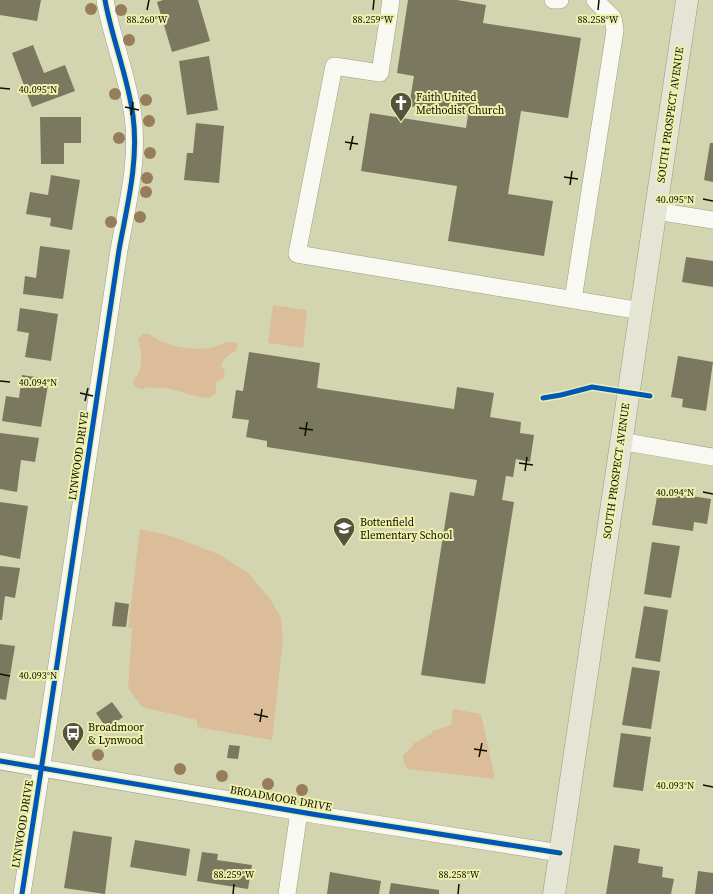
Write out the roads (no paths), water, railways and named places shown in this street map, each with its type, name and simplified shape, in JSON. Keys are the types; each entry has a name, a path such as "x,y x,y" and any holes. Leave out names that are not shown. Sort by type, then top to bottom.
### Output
{"main road":[{"name":"SOUTH PROSPECT AVENUE","path":"554,894 620,441 687,0"}],"street":[{"name":"LYNWOOD DRIVE","path":"22,894 118,258 133,176 135,147 134,118 105,0"},
{"path":"391,0 380,73 334,66 297,254 640,311"},
{"path":"553,0 560,0"},
{"path":"573,300 615,30 613,18 595,0"},
{"path":"656,211 713,220"},
{"path":"620,441 713,457"},
{"name":"BROADMOOR DRIVE","path":"0,761 299,812 560,853"},
{"path":"287,894 299,812"}],"place":[{"name":"Faith United Methodist Church","path":"401,122"},
{"name":"Bottenfield Elementary School","path":"344,548"},
{"name":"Broadmoor & Lynwood","path":"73,752"}]}
